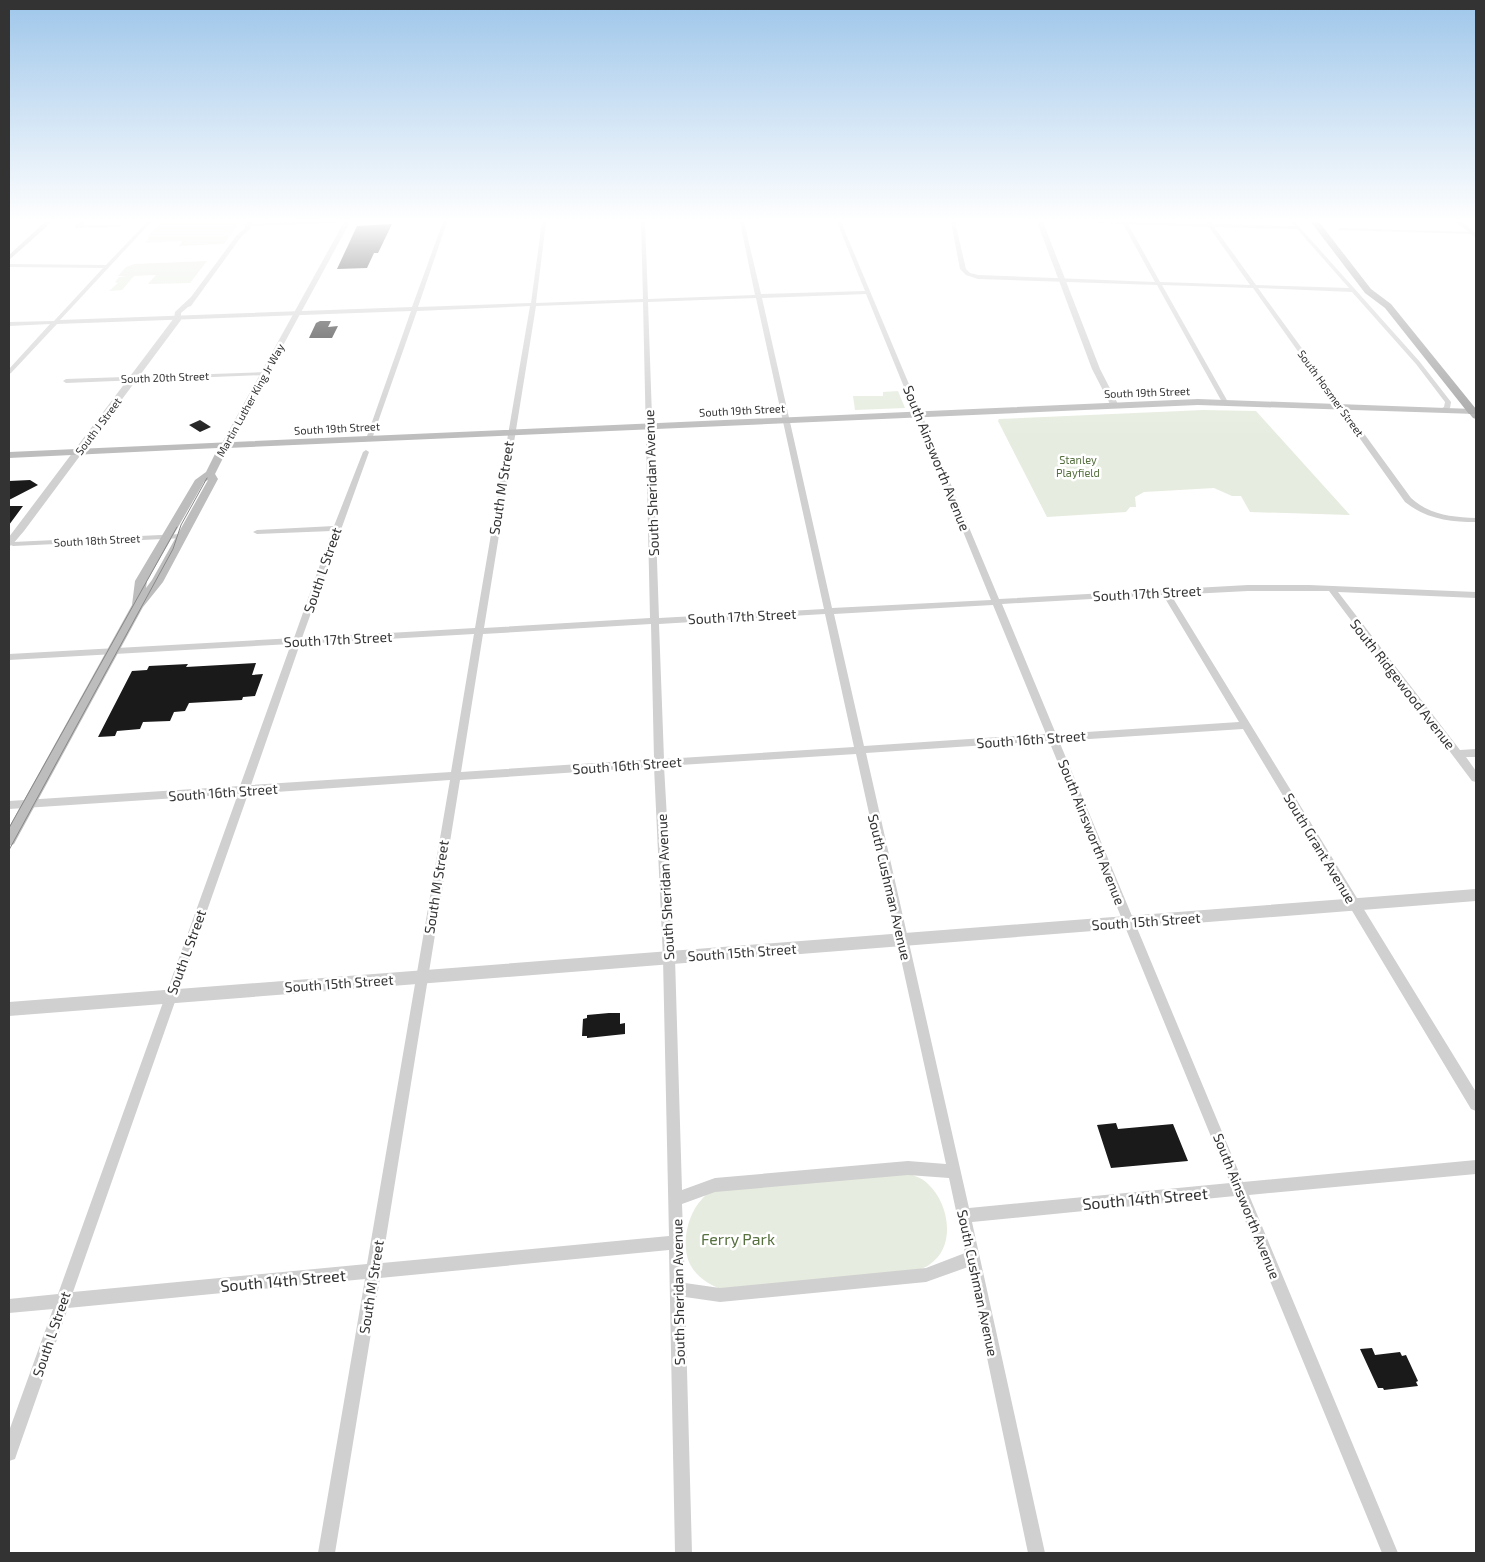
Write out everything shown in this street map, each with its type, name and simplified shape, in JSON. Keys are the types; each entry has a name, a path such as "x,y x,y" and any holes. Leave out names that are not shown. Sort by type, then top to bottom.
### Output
{"highway":[{"path":"1374,295 1388,306 1475,414"},
{"path":"1451,385 1476,401"}],"main road":[{"name":"South 19th Street","path":"9,455 1225,402 1475,414"},
{"name":"Martin Luther King Jr Way","path":"138,605 141,580 200,480 210,474 225,446"},
{"name":"Martin Luther King Jr Way","path":"9,840 138,605 157,582 213,479 210,474"}],"street":[{"path":"9,372 81,295"},
{"name":"South J Street","path":"12,542 178,318 186,313 195,295"},
{"name":"Martin Luther King Jr Way","path":"225,446 307,295"},
{"path":"369,439 420,295"},
{"name":"South M Street","path":"327,1553 533,295"},
{"name":"South Sheridan Avenue","path":"646,295 659,763 669,958 684,1553"},
{"path":"9,324 790,295"},
{"name":"South Ainsworth Avenue","path":"870,295 1390,1553"},
{"path":"1068,295 1096,370 1115,406"},
{"path":"1164,295 1225,402"},
{"name":"South Hosmer Street","path":"1260,295 1404,496 1423,511 1442,518 1476,520"},
{"path":"1357,295 1418,363 1448,402 1447,408 1440,411"},
{"name":"South Cushman Avenue","path":"760,296 1037,1553"},
{"name":"South 20th Street","path":"66,381 265,373"},
{"name":"South L Street","path":"9,1453 170,996 337,528 366,452"},
{"path":"257,532 337,528"},
{"name":"South 18th Street","path":"12,542 182,536"},
{"name":"South 17th Street","path":"9,657 1276,587 1476,595"},
{"name":"South Ridgewood Avenue","path":"1331,590 1476,778"},
{"name":"South Grant Avenue","path":"1165,592 1476,1104"},
{"name":"South 16th Street","path":"9,805 1246,725"},
{"path":"1458,754 1476,753"},
{"name":"South 15th Street","path":"9,1009 1476,895"},
{"name":"South 14th Street","path":"964,1216 1476,1167"},
{"path":"676,1198 715,1185 908,1168 954,1172"},
{"name":"South 14th Street","path":"9,1306 677,1242"},
{"path":"678,1289 720,1295 926,1275 972,1258"}],"green space":[{"path":"898,391 905,408 855,410 853,396 883,396 883,392"},
{"name":"Stanley Playfield","path":"1203,410 1256,411 1350,515 1250,512 1241,496 1232,496 1214,488 1144,492 1135,497 1136,507 1130,507 1126,512 1047,517 998,421 999,419"},
{"name":"Ferry Park","path":"904,1173 920,1178 928,1184 941,1202 945,1213 947,1236 944,1247 938,1257 924,1268 915,1271 721,1289 702,1279 689,1262 686,1237 690,1220 697,1205 714,1191 719,1189"}],"building":[{"path":"331,321 328,327 338,326 332,338 309,338 316,323"},
{"path":"200,420 211,427 200,432 189,425"},
{"path":"30,480 38,485 9,500 9,481"},
{"path":"9,506 23,506 9,525"},
{"path":"256,663 252,675 263,674 255,696 243,697 242,700 189,703 185,711 174,712 170,721 143,722 140,729 117,731 115,736 98,737 132,671 147,670 149,666 188,664 186,667"},
{"path":"620,1013 620,1024 625,1023 625,1034 587,1038 587,1036 582,1036 583,1019 587,1018 587,1015"},
{"path":"1116,1123 1118,1129 1173,1124 1188,1161 1111,1168 1097,1125"},
{"path":"1372,1348 1375,1355 1400,1352 1402,1356 1406,1355 1418,1381 1416,1382 1418,1386 1384,1390 1383,1388 1378,1388 1360,1349"}],"tram line":[{"path":"9,850 173,549 181,525 207,478"},
{"path":"9,828 177,527"}]}
